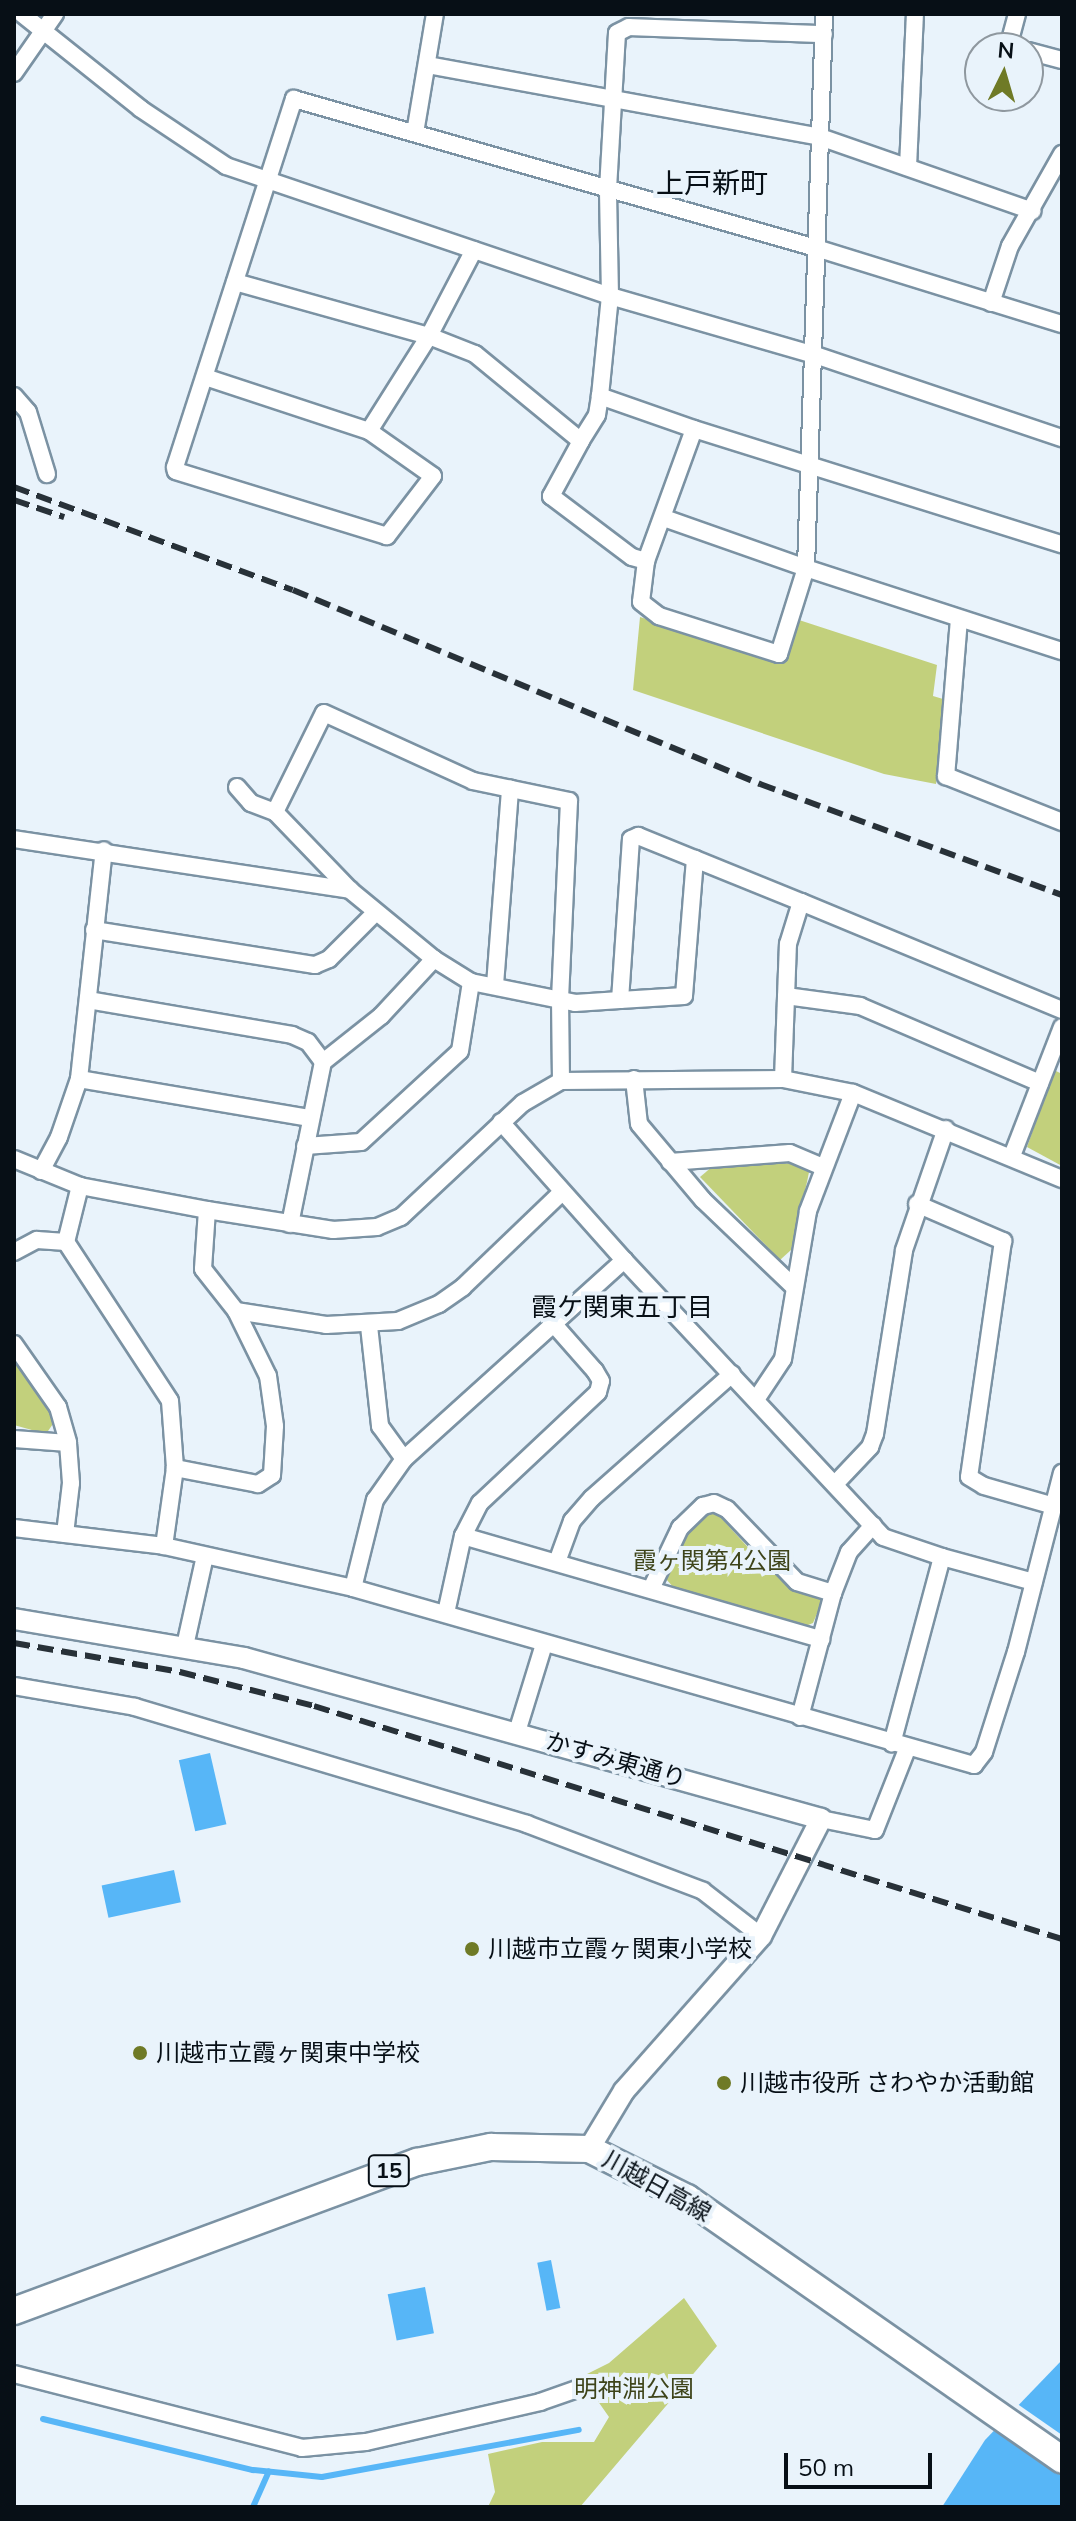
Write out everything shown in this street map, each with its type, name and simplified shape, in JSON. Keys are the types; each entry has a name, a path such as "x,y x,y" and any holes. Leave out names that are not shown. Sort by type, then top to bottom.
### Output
{"main road":[{"name":"川越日高線","path":"14,2311 417,2162 491,2147 589,2149 659,2181 759,2247 1062,2460"}],"street":[{"path":"22,14 196,149 267,182 610,296 815,355 1062,438"},
{"path":"14,73 55,14"},
{"path":"415,133 435,14"},
{"path":"694,429 646,561 641,602 659,616 779,654 806,568 824,14"},
{"path":"908,167 915,14"},
{"path":"646,561 632,557 551,496 597,415 600,396 610,296 608,189 617,33 629,27 824,34"},
{"path":"428,65 820,137 1032,211"},
{"path":"205,377 369,431 433,476 387,536 176,471 205,377 235,282 294,99 816,248 1062,324"},
{"path":"991,303 1010,246 1062,154"},
{"path":"369,431 429,336 474,250"},
{"path":"235,282 429,336 475,354 581,441"},
{"path":"14,396 28,412 47,474"},
{"path":"600,396 694,429 1062,544"},
{"path":"664,518 806,568 1062,651"},
{"path":"959,619 946,776 1062,822"},
{"path":"275,812 324,713 473,781 569,801 560,999 561,1081"},
{"path":"237,787 251,803 275,812 350,890 434,959 471,982 560,999 620,1000 684,996 695,859"},
{"path":"495,985 510,789"},
{"path":"620,1000 631,839 638,836 1062,1010"},
{"path":"14,839 104,850 350,890"},
{"path":"41,1171 59,1137 79,1079 104,850"},
{"path":"783,1079 788,944 801,902"},
{"path":"94,930 315,965 329,959 376,912"},
{"path":"290,1224 309,1118 323,1062 381,1016 434,959"},
{"path":"305,1146 346,1147 361,1142 460,1051 471,982"},
{"path":"786,996 860,1006 1040,1083"},
{"path":"88,1000 292,1035 308,1042 323,1062"},
{"path":"1012,1156 1062,1027"},
{"path":"79,1079 309,1118"},
{"path":"634,1079 639,1124 670,1162 793,1286"},
{"path":"14,1159 80,1186 290,1224 358,1232 401,1217 541,1088 561,1081 783,1079 853,1093 1062,1179"},
{"path":"757,1398 783,1359 808,1211 853,1093"},
{"path":"501,1122 624,1260 757,1398 873,1525 896,1543 1034,1582"},
{"path":"836,1483 870,1447 875,1434 904,1250 917,1204 946,1129"},
{"path":"670,1162 790,1153 823,1167"},
{"path":"80,1186 66,1242 170,1401 175,1468 164,1546"},
{"path":"236,1311 369,1326 439,1304 562,1192"},
{"path":"917,1204 1003,1241 969,1477 984,1486 1054,1506"},
{"path":"175,1468 258,1484 272,1475 275,1426 268,1376 236,1311 200,1260 207,1210"},
{"path":"14,1252 37,1240 66,1242"},
{"path":"353,1588 375,1500 404,1459 551,1321 624,1260"},
{"path":"446,1613 463,1536 497,1482 598,1392 601,1381 595,1371 551,1321"},
{"path":"369,1326 380,1426 404,1459"},
{"path":"14,1344 58,1407 68,1443 71,1483 65,1534"},
{"path":"557,1562 572,1521 592,1498 732,1374"},
{"path":"14,1439 68,1443"},
{"path":"14,1528 164,1546 353,1588 963,1765 980,1761 1034,1582 1062,1473"},
{"path":"651,1589 680,1528 703,1506 714,1503 727,1509 797,1582 833,1593"},
{"path":"800,1717 833,1593 849,1552 873,1525"},
{"path":"463,1536 821,1639"},
{"path":"185,1646 205,1556"},
{"path":"589,2149 624,2091 761,1936 821,1819 875,1830 900,1746 942,1557"},
{"name":"かすみ東通り","path":"14,1619 185,1646 332,1680 821,1819"},
{"path":"517,1732 544,1644"},
{"path":"14,1686 135,1707 527,1824 703,1891 761,1936"},
{"path":"16,2379 302,2448 366,2442 540,2402 580,2388"}],"green space":[{"path":"640,617 785,663 799,620 937,665 933,696 943,699 936,784 884,774 633,690"},
{"path":"1054,1070 1062,1074 1062,1166 1027,1147"},
{"path":"799,1163 809,1172 791,1250 780,1260 700,1177 713,1166"},
{"path":"14,1362 57,1418 46,1434 14,1425"},
{"name":"霞ヶ関第4公園","path":"714,1510 764,1565 790,1587 813,1593 822,1602 813,1623 803,1627 675,1589 666,1579 667,1567 686,1533"},
{"name":"明神淵公園","path":"684,2298 717,2346 580,2507 488,2507 495,2492 488,2454 542,2442 594,2442 609,2417 581,2377 609,2363"}],"water":[{"path":"210,1753 226,1824 195,1831 179,1760"},
{"path":"174,1870 181,1902 108,1918 102,1885"},
{"path":"551,2260 560,2308 547,2311 537,2263"},
{"path":"425,2287 434,2333 397,2340 388,2294"},
{"path":"1062,2360 1062,2507 942,2507 985,2440"}],"pier":[{"path":"1016,2403 1062,2435 1062,2473 994,2426"}],"waterway":[{"path":"43,2419 253,2470 322,2477 579,2430"},
{"path":"253,2507 269,2471"}],"railway":[{"path":"14,487 293,590 760,784 1062,895"},
{"path":"14,500 64,517"},
{"path":"14,1643 180,1672 314,1706 1062,1939"}],"place":[{"name":"川越市立霞ヶ関東小学校","path":"472,1949"},
{"name":"川越市立霞ヶ関東中学校","path":"140,2053"},
{"name":"川越市役所 さわやか活動館","path":"724,2083"}],"district":[{"name":"上戸新町","path":"712,183"},
{"name":"霞ケ関東五丁目","path":"622,1307"}]}
